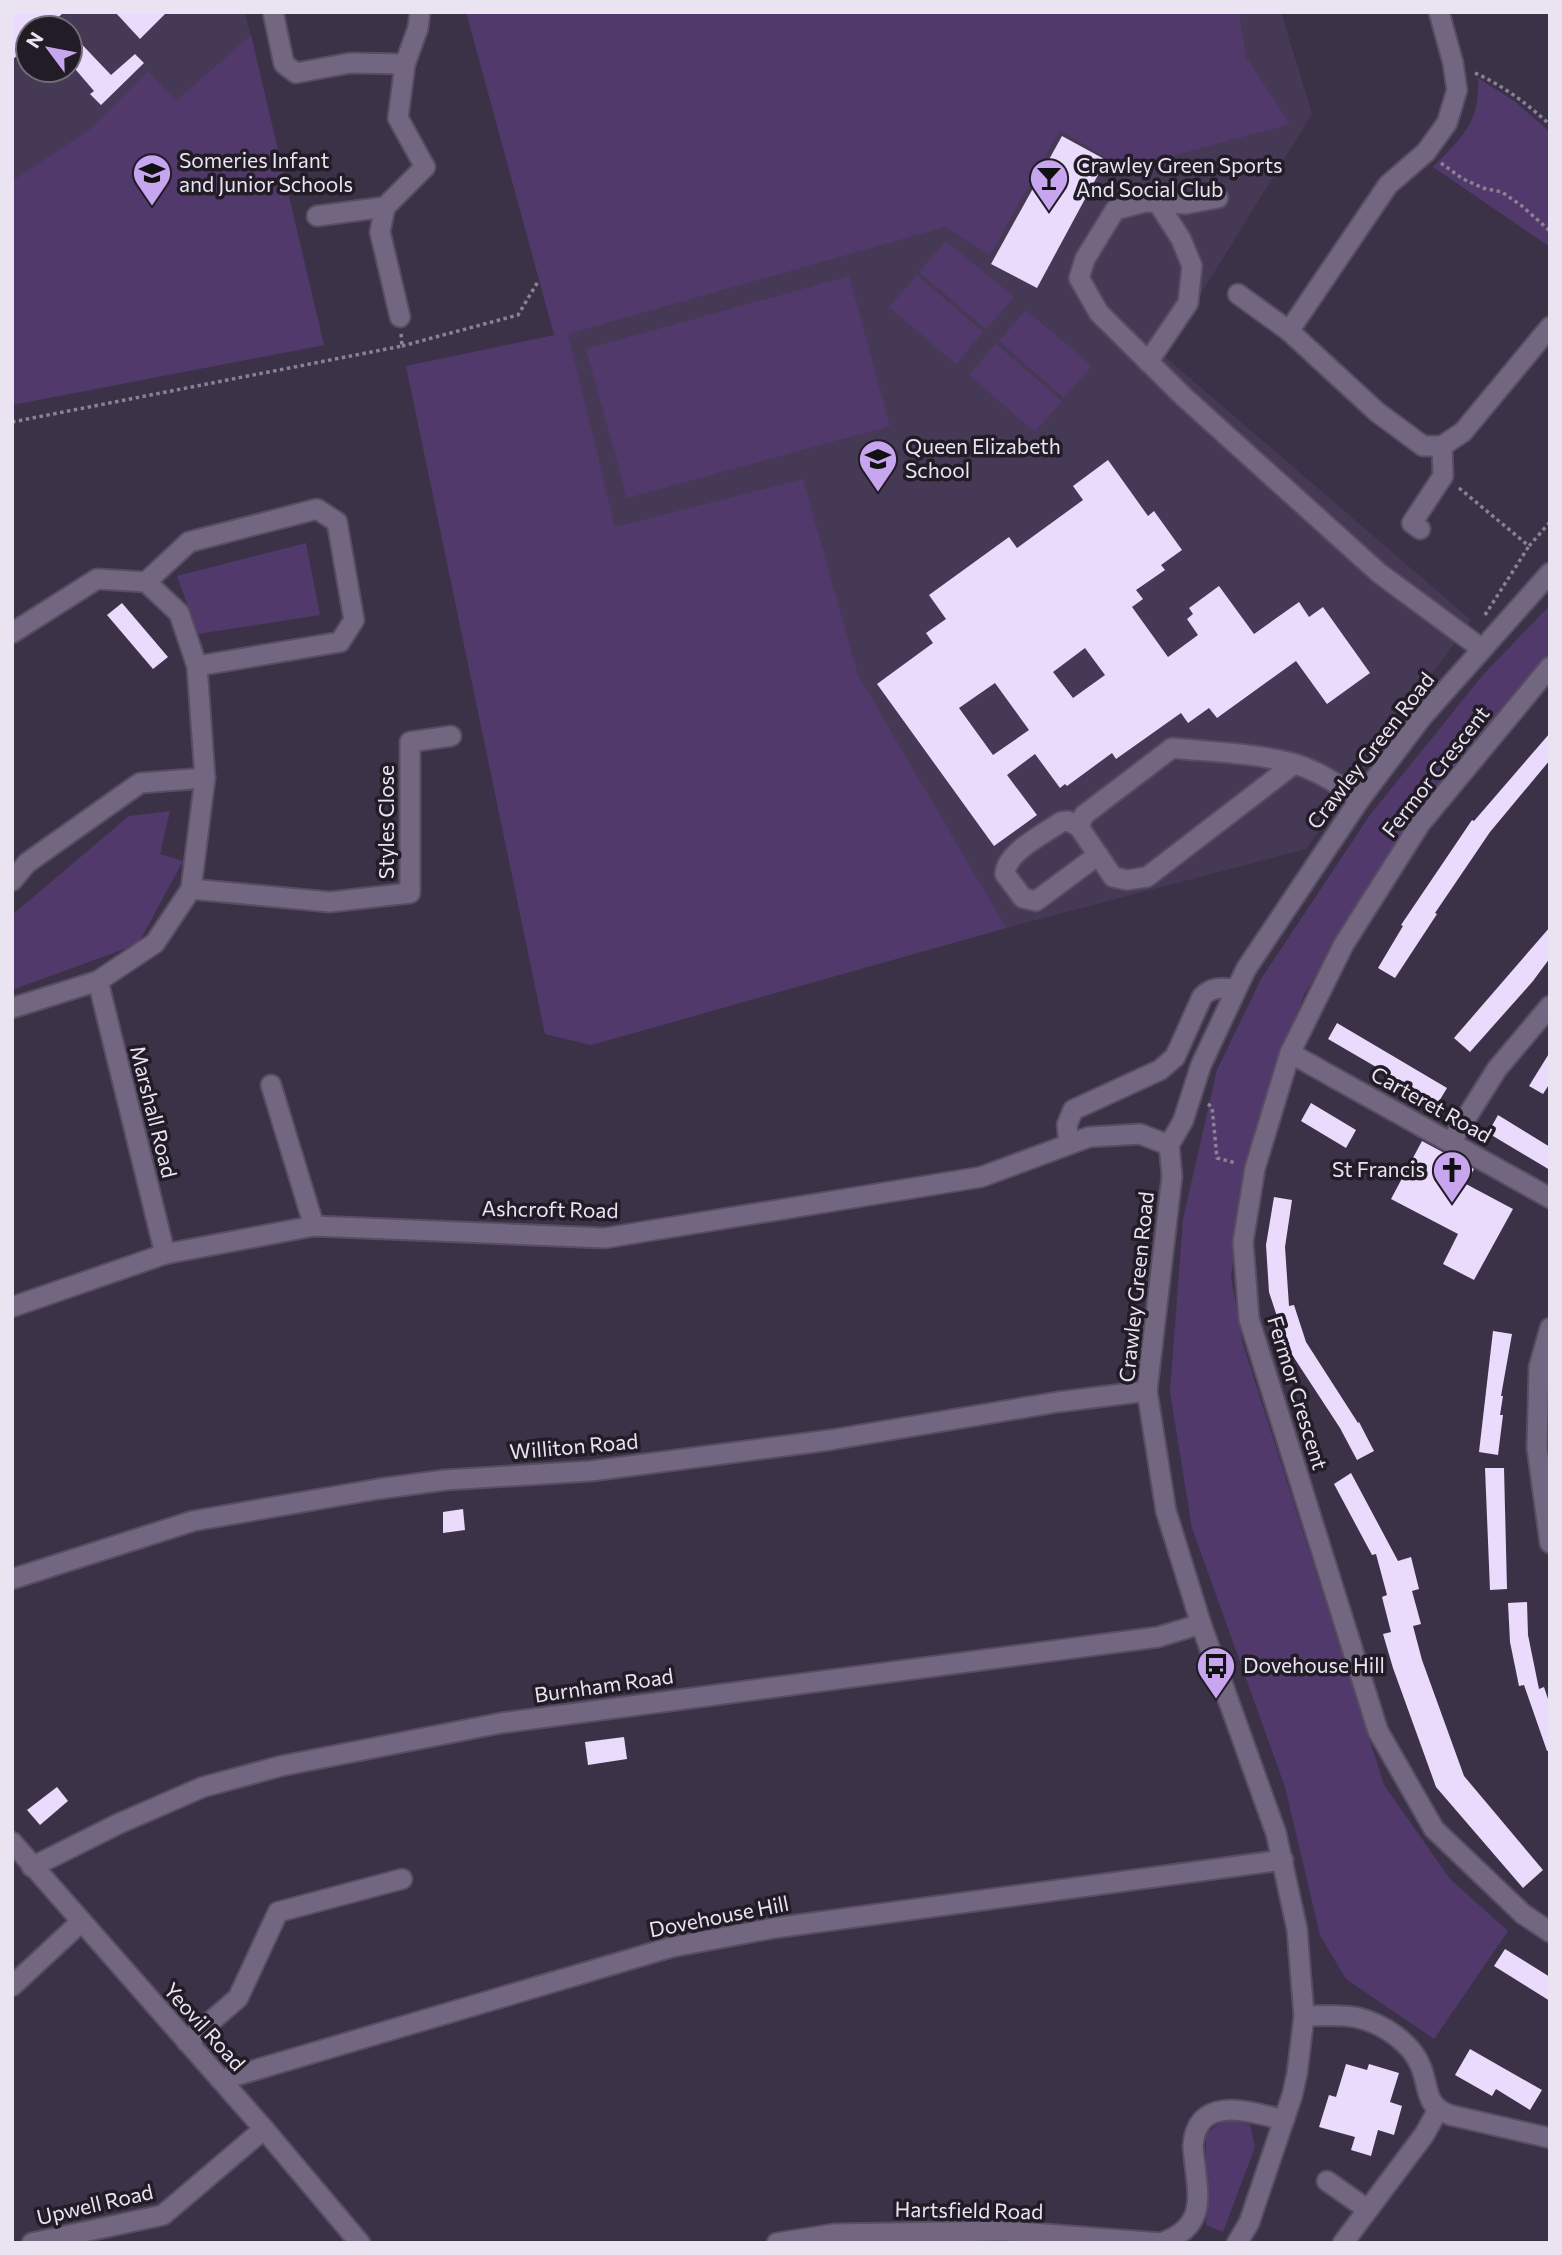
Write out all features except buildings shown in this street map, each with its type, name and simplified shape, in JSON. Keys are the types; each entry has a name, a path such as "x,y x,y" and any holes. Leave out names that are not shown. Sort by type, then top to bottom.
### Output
{"street":[{"path":"273,12 284,64 296,73 350,63 405,64"},
{"path":"400,317 380,232 385,207 425,167 398,118 405,64 418,28 420,12"},
{"path":"1289,331 1388,185 1426,152 1447,123 1457,90 1453,63 1439,12"},
{"path":"1218,198 1186,204 1145,202 1115,210 1085,259 1079,278 1099,313 1148,362 1379,573 1482,649"},
{"path":"1148,362 1188,303 1192,266 1181,239 1158,203"},
{"path":"317,216 385,207"},
{"path":"1238,294 1289,331 1377,412 1423,446 1442,446 1463,432 1550,327"},
{"path":"1420,528 1412,523 1443,477 1442,446"},
{"path":"146,582 189,542 317,509 337,522 354,620 340,642 197,666"},
{"name":"Crawley Green Road","path":"1237,2243 1249,2223 1284,2120 1297,2074 1304,2016 1297,1929 1283,1860 1276,1833 1201,1624 1166,1511 1147,1391 1172,1176 1169,1145 1183,1121 1201,1065 1236,989 1293,896 1360,799 1422,717 1550,573"},
{"path":"12,633 97,579 146,582 179,613 197,666 205,778 191,889 155,943 98,981 12,1008"},
{"name":"Fermor Crescent","path":"1550,667 1420,824 1344,944 1290,1052 1255,1168 1242,1242 1249,1319 1378,1731 1434,1829 1522,1914 1550,1932"},
{"name":"Styles Close","path":"191,889 330,902 410,893 410,742 451,736"},
{"path":"1079,827 1084,815 1172,748 1267,758 1294,764 1333,781 1360,799"},
{"path":"1098,855 1036,901 1023,898 1004,874 1005,865 1011,857 1061,822 1068,821 1079,827 1113,877 1127,880 1147,877 1294,764"},
{"path":"12,881 27,863 141,783 205,778"},
{"name":"Marshall Road","path":"98,981 165,1254"},
{"path":"1069,1144 1067,1125 1073,1110 1160,1070 1175,1057 1208,990 1236,989"},
{"path":"1451,1142 1497,1069 1550,1006"},
{"name":"Carteret Road","path":"1290,1052 1550,1198"},
{"path":"271,1085 314,1226"},
{"name":"Ashcroft Road","path":"12,1307 165,1254 314,1226 605,1238 981,1177 1089,1137 1140,1134 1169,1145"},
{"path":"1550,1328 1539,1367 1537,1448 1550,1542"},
{"name":"Williton Road","path":"12,1579 193,1521 378,1489 445,1480 591,1471 830,1440 1058,1402 1147,1391"},
{"name":"Burnham Road","path":"32,1867 118,1824 204,1787 281,1766 501,1723 1158,1637 1201,1624"},
{"name":"Yeovil Road","path":"12,1842 264,2129 360,2243"},
{"name":"Dovehouse Hill","path":"220,2080 672,1947 774,1928 1283,1860"},
{"path":"187,2042 238,1998 278,1912 402,1878"},
{"path":"12,1986 81,1922"},
{"path":"1304,2016 1358,2018 1395,2036 1405,2044 1420,2065 1430,2101 1438,2110 1550,2138"},
{"name":"Hartsfield Road","path":"777,2243 834,2234 1005,2231 1161,2243 1179,2236 1189,2228 1196,2215 1193,2138 1209,2115 1234,2109 1284,2120"},
{"path":"1343,2243 1424,2135 1438,2110"},
{"name":"Upwell Road","path":"32,2243 163,2215 264,2129"},
{"path":"1327,2180 1367,2209"},
{"name":"Crawley Green Road","path":"1248,2243 1249,2223"}],"path":[{"path":"1453,63 1492,80 1550,125"},
{"path":"1426,152 1463,179 1483,188 1502,192 1550,231"},
{"path":"12,422 402,346 518,315 539,280"},
{"path":"400,317 402,346"},
{"path":"1443,477 1529,546"},
{"path":"1485,615 1529,546 1550,522"},
{"path":"1205,1103 1212,1107 1217,1158 1255,1168"}],"shaded area":[{"name":"Someries Infant and Junior Schools","path":"12,12 245,12 324,345 12,405"},
{"path":"466,12 1239,12 1246,57 1290,124 1124,169 1060,130 990,255 945,227 568,334 615,527 803,479 858,675 1006,928 591,1045 545,1034 406,366 554,335"},
{"name":"Queen Elizabeth School","path":"469,12 1281,12 1312,114 1163,355 1471,620 1306,849 1006,928 591,1045 545,1034 568,333"},
{"name":"Someries Infant and Junior Schools","path":"251,35 324,345 12,405 12,181 88,131 148,71 176,101"},
{"path":"1478,78 1514,101 1550,132 1550,247 1433,167 1467,128 1476,106"},
{"path":"946,241 1014,297 986,329 919,272"},
{"path":"917,275 983,332 956,364 889,307"},
{"path":"849,276 890,426 627,498 586,349"},
{"path":"1026,310 1092,366 1064,398 999,341"},
{"path":"996,344 1062,401 1035,432 969,375"},
{"path":"306,543 320,615 198,634 177,576"},
{"path":"1550,605 1550,653 1412,820 1304,995 1246,1159 1231,1277 1243,1344 1384,1785 1450,1879 1508,1931 1434,2039 1346,1979 1320,1935 1285,1787 1192,1528 1170,1392 1183,1219 1217,1070 1261,979 1370,815 1482,676"},
{"path":"170,811 160,854 183,861 138,944 12,990 12,915 129,816"},
{"path":"1225,2118 1250,2124 1255,2147 1223,2232 1206,2225 1206,2134"}],"place":[{"name":"Someries Infant and Junior Schools","path":"152,207"},
{"name":"Crawley Green Sports And Social Club","path":"1049,212"},
{"name":"Queen Elizabeth School","path":"878,493"},
{"name":"St Francis","path":"1452,1204"},
{"name":"Dovehouse Hill","path":"1216,1700"}]}
